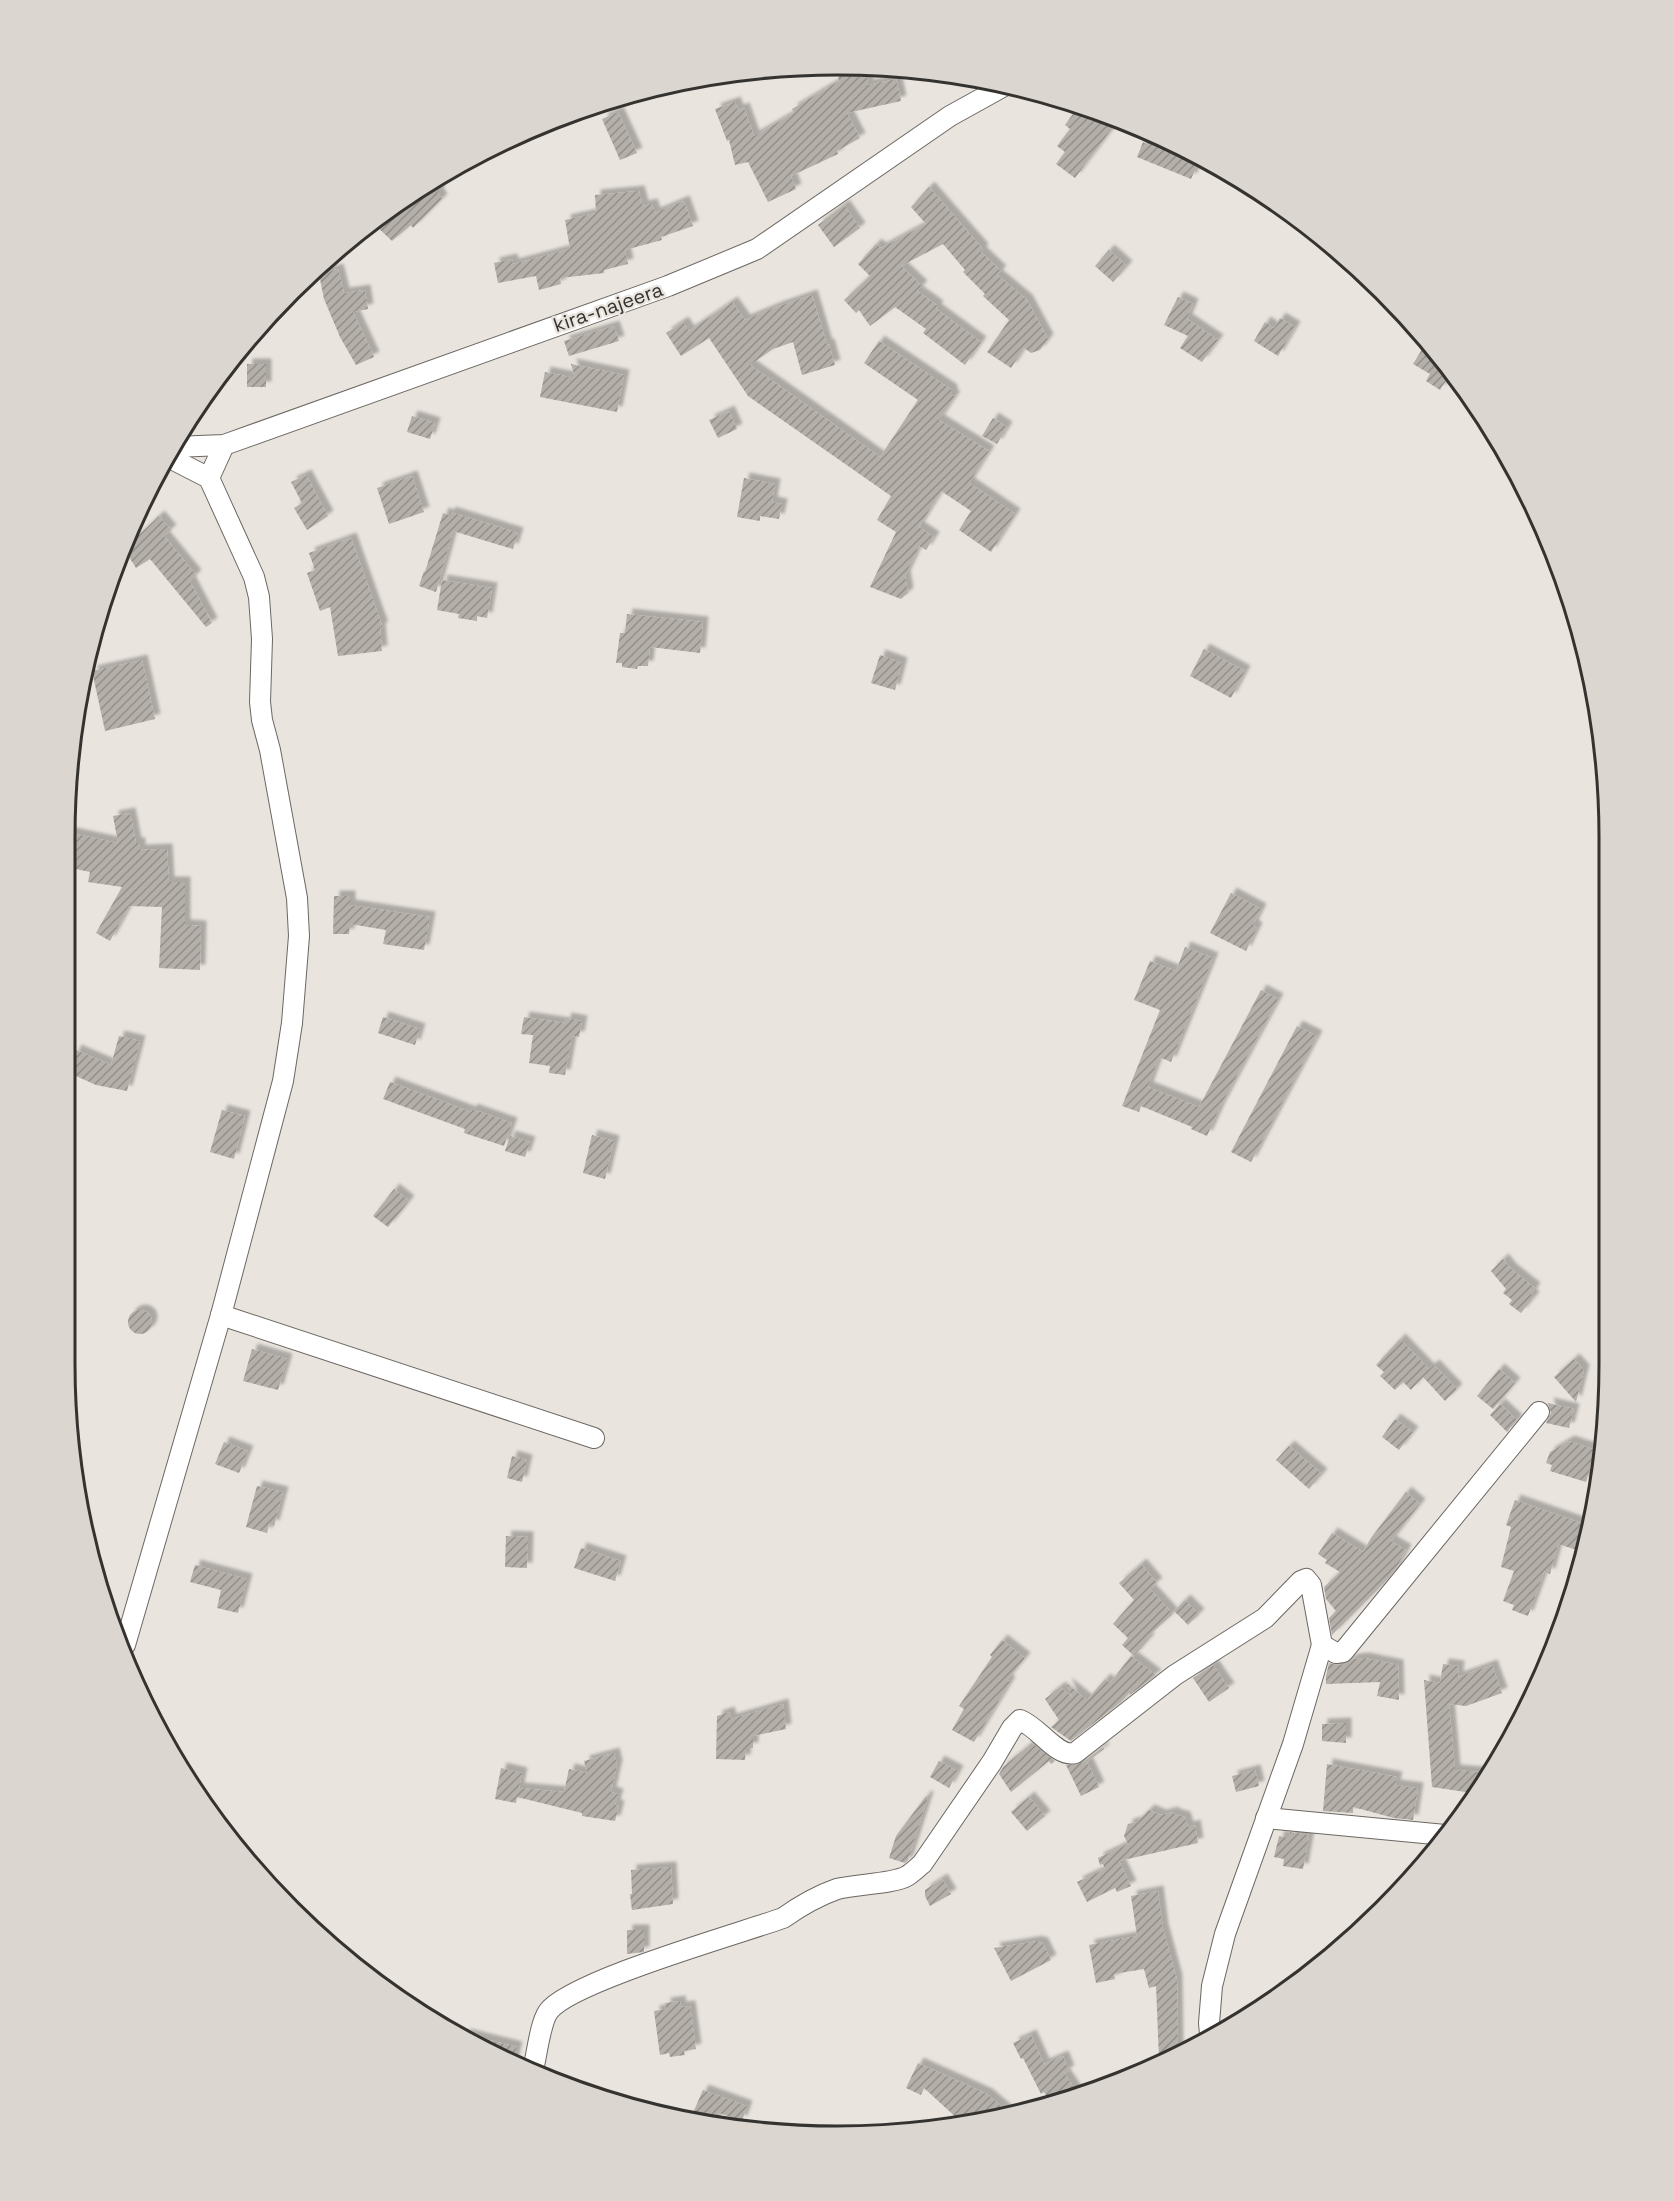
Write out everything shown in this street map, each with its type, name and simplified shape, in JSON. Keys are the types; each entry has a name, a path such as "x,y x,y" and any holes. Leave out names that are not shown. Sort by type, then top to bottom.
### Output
{"street":[{"name":"kira-najeera","path":"183,447 224,445 668,286 757,249 950,116 994,92"},
{"path":"209,478 224,445"},
{"path":"126,1638 221,1314 283,1081 292,1023 299,936 297,898 270,750 262,720 260,702 262,639 259,597 254,577 209,478 175,460"},
{"path":"221,1314 594,1438"},
{"path":"1322,1646 1336,1653 1343,1652 1539,1412"},
{"path":"535,2063 547,2013 558,2001 605,1978 783,1918 804,1903 837,1889 897,1880 907,1876 922,1864 992,1762 1012,1728 1020,1720 1030,1724 1061,1752 1068,1755 1075,1753 1175,1676 1265,1618 1301,1581 1306,1579 1311,1585 1322,1646 1293,1744 1226,1935 1212,1986 1209,2028"},
{"path":"1266,1818 1437,1834"}],"building":[{"path":"838,75 867,76 868,85 896,79 901,101 847,113 860,138 837,151 838,154 791,176 796,189 768,202 748,162 735,165 729,140 727,141 715,109 735,102 738,110 744,108 754,136 794,113 792,109 839,81"},
{"path":"618,112 637,153 620,160 602,119"},
{"path":"1074,113 1113,127 1075,178 1056,164 1065,152 1057,146 1070,129 1065,125"},
{"path":"1143,142 1149,145 1150,143 1197,166 1191,179 1137,157"},
{"path":"441,186 438,193 442,199 413,228 411,225 392,241 378,228"},
{"path":"929,187 983,249 981,252 1001,271 997,275 1027,300 1048,339 1040,350 1031,353 1024,348 1011,368 987,352 1009,320 983,296 985,294 963,272 965,270 943,244 901,266 922,286 917,291 938,306 936,309 981,342 965,365 923,333 926,329 895,307 870,326 859,310 856,313 844,300 870,276 858,264 876,244 881,248 926,224 911,207"},
{"path":"639,191 643,206 652,204 655,213 684,201 693,226 661,237 662,240 625,250 628,264 604,270 604,273 560,278 561,284 539,290 536,276 498,283 494,263 512,259 513,264 570,249 565,220 596,213 595,195"},
{"path":"844,205 860,228 834,247 818,225"},
{"path":"1109,250 1127,266 1113,282 1095,266"},
{"path":"338,269 344,293 365,290 368,309 353,312 374,357 356,365 340,337 324,299 320,278 326,272"},
{"path":"812,295 835,365 802,375 793,342 773,349 750,365 880,457 918,400 864,363 879,341 952,390 952,395 955,396 939,420 989,451 969,483 1015,514 991,552 959,530 971,511 941,491 919,527 934,537 926,550 919,546 905,576 908,593 901,599 870,587 896,532 877,520 891,496 748,396 709,338 681,356 666,333 683,322 689,331 732,302 745,320"},
{"path":"1178,297 1193,304 1187,319 1218,340 1202,362 1180,348 1188,336 1164,325"},
{"path":"1280,318 1295,327 1278,356 1254,341 1265,322 1274,328"},
{"path":"614,326 619,341 569,356 564,341"},
{"path":"1422,349 1447,380 1440,390 1426,381 1430,374 1413,364"},
{"path":"247,364 266,364 266,387 247,387"},
{"path":"571,364 624,375 617,412 540,397 545,372 575,378"},
{"path":"729,411 737,429 718,438 709,420"},
{"path":"412,416 435,423 430,439 407,432"},
{"path":"993,418 1007,427 997,444 982,436"},
{"path":"306,475 328,516 307,530 294,508 302,503 291,482"},
{"path":"412,476 424,512 389,524 377,488"},
{"path":"744,478 775,484 772,502 782,504 779,519 760,516 760,521 737,517"},
{"path":"450,512 518,533 513,549 453,531 436,592 419,586 443,513 449,515"},
{"path":"159,516 171,530 164,536 196,575 190,581 212,623 206,627 150,559 136,568 129,556 137,537"},
{"path":"351,538 383,628 380,627 382,651 338,656 330,607 320,611 307,573 315,570 309,553"},
{"path":"442,580 492,588 487,618 477,616 477,621 458,618 459,614 437,610"},
{"path":"627,614 703,622 700,653 650,647 648,666 638,666 637,669 622,667 622,663 616,663 620,633 625,633"},
{"path":"1204,649 1245,671 1231,698 1190,676"},
{"path":"880,655 902,663 895,690 871,683"},
{"path":"142,660 155,719 105,731 93,675 94,671"},
{"path":"130,813 136,843 140,843 140,850 167,849 169,882 185,882 185,925 201,926 200,970 159,968 162,907 129,906 110,941 96,933 122,887 88,882 90,872 75,869 75,834 118,843 113,816"},
{"path":"1231,893 1261,909 1253,925 1257,928 1246,951 1210,933"},
{"path":"334,896 350,896 350,905 430,917 424,950 383,944 386,930 350,924 349,934 333,934"},
{"path":"1185,947 1213,958 1171,1062 1159,1057 1148,1087 1199,1107 1261,990 1278,999 1220,1107 1207,1136 1191,1129 1192,1127 1141,1106 1139,1112 1122,1106 1160,1010 1134,1000 1150,961 1176,971"},
{"path":"383,1017 420,1029 415,1045 378,1033"},
{"path":"524,1017 565,1023 566,1018 582,1021 579,1037 572,1036 565,1075 549,1073 550,1066 529,1063 533,1035 521,1034"},
{"path":"1297,1026 1317,1036 1251,1162 1231,1152"},
{"path":"119,1036 140,1041 127,1091 96,1085 75,1076 75,1052 76,1050 111,1065"},
{"path":"390,1082 471,1112 472,1109 512,1123 504,1146 464,1133 465,1129 383,1099"},
{"path":"222,1110 245,1116 234,1159 210,1152"},
{"path":"592,1135 614,1141 605,1179 583,1173"},
{"path":"510,1136 530,1142 525,1157 505,1151"},
{"path":"394,1189 409,1201 388,1227 373,1216"},
{"path":"1503,1259 1511,1269 1535,1288 1531,1294 1534,1297 1521,1313 1509,1304 1512,1300 1503,1293 1506,1289 1491,1271"},
{"path":"140,1310 148,1314 152,1322 148,1330 140,1334 132,1330 128,1322 132,1314"},
{"path":"1400,1339 1429,1369 1434,1365 1457,1389 1445,1401 1423,1377 1411,1390 1403,1382 1395,1390 1380,1376 1384,1372 1376,1365"},
{"path":"252,1349 287,1359 278,1390 243,1381"},
{"path":"1574,1359 1584,1370 1576,1402 1554,1377"},
{"path":"1499,1369 1515,1383 1493,1409 1477,1396"},
{"path":"1548,1403 1574,1409 1569,1428 1546,1423 1551,1413"},
{"path":"1500,1404 1517,1420 1507,1432 1490,1415"},
{"path":"1395,1419 1413,1432 1399,1450 1382,1437"},
{"path":"1569,1441 1593,1449 1586,1482 1550,1471 1552,1465 1546,1463 1550,1452"},
{"path":"224,1442 248,1451 239,1473 215,1464"},
{"path":"1289,1446 1322,1474 1309,1489 1276,1460"},
{"path":"512,1456 527,1460 522,1482 507,1478"},
{"path":"257,1486 283,1492 274,1526 269,1524 267,1533 246,1527"},
{"path":"1406,1492 1420,1504 1391,1541 1406,1550 1395,1570 1383,1584 1332,1635 1329,1618 1336,1611 1326,1599 1324,1587 1340,1572 1325,1563 1327,1560 1318,1554 1332,1533 1363,1552"},
{"path":"1515,1500 1582,1523 1576,1550 1558,1544 1550,1574 1544,1572 1528,1616 1512,1610 1514,1605 1503,1601 1514,1571 1501,1567 1511,1527 1506,1525"},
{"path":"506,1536 528,1537 527,1568 505,1567"},
{"path":"581,1548 621,1561 615,1581 574,1568"},
{"path":"1141,1564 1157,1583 1150,1589 1173,1614 1147,1637 1149,1639 1134,1656 1122,1645 1128,1638 1113,1624 1134,1600 1119,1583"},
{"path":"195,1565 247,1579 238,1613 217,1608 221,1590 190,1582"},
{"path":"1185,1600 1199,1614 1188,1625 1174,1611"},
{"path":"1002,1640 1025,1658 1007,1680 1010,1682 974,1742 952,1730 964,1709 959,1706 992,1657 990,1655"},
{"path":"1131,1656 1156,1675 1130,1695 1129,1693 1121,1702 1071,1741 1051,1727 1059,1720 1045,1699 1060,1687 1072,1697 1066,1683 1087,1700 1105,1679 1110,1683"},
{"path":"1364,1658 1398,1665 1399,1700 1377,1696 1380,1682 1326,1684 1329,1663 1345,1664 1353,1659"},
{"path":"1443,1664 1459,1666 1458,1677 1492,1665 1502,1693 1466,1706 1449,1704 1455,1770 1480,1772 1467,1792 1432,1787 1424,1680 1440,1683"},
{"path":"1213,1665 1229,1688 1209,1702 1193,1678"},
{"path":"783,1704 786,1729 753,1736 753,1748 746,1748 745,1760 716,1759 717,1716 729,1712 731,1719"},
{"path":"1346,1723 1346,1743 1322,1741 1322,1724"},
{"path":"1032,1743 1055,1761 1051,1764 1049,1761 1011,1792 999,1774 1003,1767"},
{"path":"1103,1747 1104,1749 1087,1762 1099,1787 1081,1796 1066,1765 1082,1763"},
{"path":"614,1753 617,1765 611,1792 618,1794 615,1805 619,1806 615,1821 582,1816 582,1813 517,1797 516,1803 495,1799 501,1768 522,1773 519,1788 564,1792 569,1769 587,1773 584,1761"},
{"path":"939,1761 958,1771 949,1788 930,1777"},
{"path":"1327,1764 1397,1777 1395,1785 1418,1788 1413,1820 1394,1818 1353,1807 1353,1813 1323,1811"},
{"path":"1255,1770 1259,1786 1236,1792 1232,1776"},
{"path":"926,1796 928,1797 908,1860 905,1863 889,1858 896,1836"},
{"path":"1029,1797 1045,1816 1027,1831 1011,1812"},
{"path":"1149,1810 1161,1815 1173,1812 1185,1817 1188,1827 1195,1825 1198,1843 1119,1861 1131,1886 1117,1892 1115,1888 1087,1902 1077,1882 1105,1869 1103,1864 1100,1865 1098,1858 1128,1844 1124,1836 1128,1824 1137,1822"},
{"path":"1290,1832 1309,1835 1303,1869 1283,1866 1284,1859 1274,1857 1279,1836 1289,1838"},
{"path":"671,1867 673,1904 632,1910 631,1870"},
{"path":"942,1879 951,1894 930,1906 925,1890"},
{"path":"1158,1891 1163,1929 1177,1980 1178,2045 1159,2054 1156,1986 1149,1988 1144,1969 1114,1974 1115,1979 1096,1983 1089,1945 1137,1936 1131,1896"},
{"path":"627,1930 644,1930 644,1952 627,1954"},
{"path":"1042,1942 1051,1960 1011,1981 994,1948"},
{"path":"680,2001 681,2007 690,2006 696,2049 684,2051 685,2055 670,2057 669,2053 660,2055 654,2011 666,2009 665,2003"},
{"path":"1031,2035 1044,2064 1063,2056 1069,2071 1064,2073 1074,2088 1047,2096 1044,2092 1041,2094 1013,2043"},
{"path":"484,2039 517,2047 515,2054"},
{"path":"918,2063 987,2094 1003,2107 955,2116 924,2088 921,2095 906,2088"},
{"path":"703,2090 747,2106 743,2119 719,2113 718,2116 693,2112"}]}
